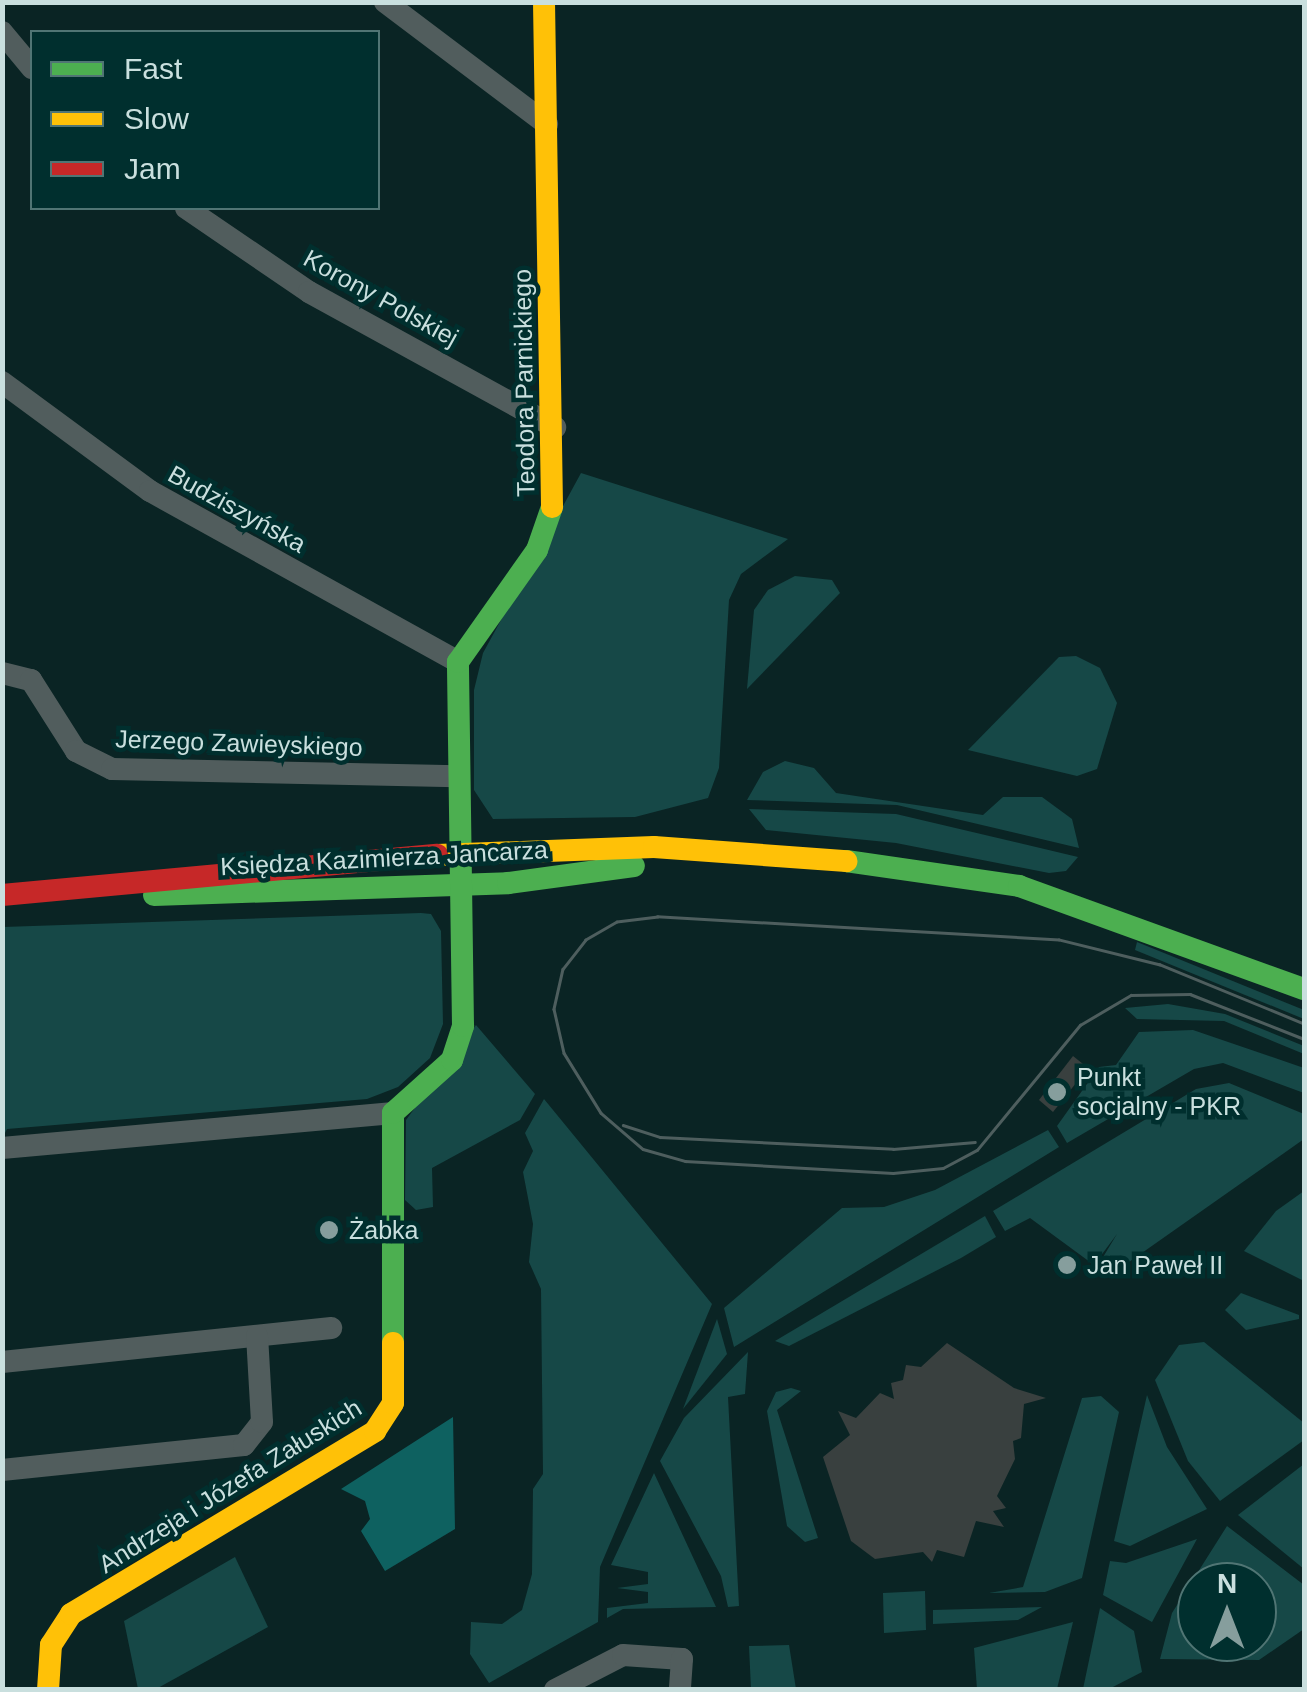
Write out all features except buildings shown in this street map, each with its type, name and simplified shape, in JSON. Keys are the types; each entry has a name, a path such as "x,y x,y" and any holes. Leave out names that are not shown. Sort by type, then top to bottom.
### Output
{"street":[{"path":"385,2 547,124"},
{"name":"Teodora Parnickiego","path":"458,662 549,525 555,427 544,2"},
{"path":"2,32 30,66"},
{"name":"Korony Polskiej","path":"189,210 309,292 555,427"},
{"name":"Budziszyńska","path":"2,382 150,492 458,662"},
{"path":"2,1148 393,1113 438,1078 460,1041 458,662"},
{"name":"Jerzego Zawieyskiego","path":"2,673 31,680 76,751 112,769 458,776"},
{"name":"Księdza Kazimierza Jancarza","path":"36,893 200,896 460,884 732,852"},
{"name":"Księdza Kazimierza Jancarza","path":"2,895 459,854 732,852 842,856 1019,886 1304,990"},
{"name":"Andrzeja i Józefa Załuskich","path":"48,1690 51,1645 71,1614 385,1422 396,1382 393,1113"},
{"path":"2,1362 331,1328"},
{"path":"2,1470 244,1445 262,1422 257,1336"},
{"path":"555,1690 623,1655 682,1658 680,1690"}],"shaded area":[{"path":"581,473 788,539 741,574 729,600 719,768 708,798 635,817 493,819 474,790 474,690 483,653"},
{"path":"795,576 832,580 840,593 747,689 754,610 768,590"},
{"path":"1076,656 1100,668 1117,703 1097,769 1077,776 968,750 1059,657"},
{"path":"785,761 814,768 836,793 983,815 1003,797 1042,797 1072,819 1079,848 897,805 747,800 763,772"},
{"path":"749,809 896,814 1078,857 1066,871 1049,873 896,843 766,830"},
{"path":"431,914 441,931 443,1024 430,1058 398,1087 367,1099 7,1129 3,1137 3,927"},
{"path":"1137,942 1304,1010 1304,1019 1135,950"},
{"path":"1168,1004 1225,1014 1304,1046 1304,1054 1224,1021 1137,1019 1125,1008"},
{"path":"476,1025 535,1094 520,1120 432,1168 433,1207 416,1210 405,1200 406,1120"},
{"path":"1193,1030 1304,1068 1304,1093 1223,1063 1194,1069 1067,1143 1057,1126 1099,1067 1116,1065 1139,1032"},
{"path":"1229,1083 1304,1114 1304,1139 1112,1274 1097,1267 1117,1234 1094,1265 1030,1218 1005,1231 993,1211 1196,1089"},
{"path":"544,1099 712,1304 600,1567 598,1622 489,1683 470,1654 471,1622 502,1624 522,1610 532,1574 533,1489 543,1474 541,1289 529,1262 533,1224 523,1172 533,1151 525,1133"},
{"path":"1048,1130 1059,1147 734,1347 724,1308 842,1208 884,1207 935,1190"},
{"path":"1304,1191 1304,1281 1244,1251 1276,1211"},
{"path":"985,1216 996,1237 961,1258 789,1346 775,1341"},
{"path":"1241,1293 1299,1315 1299,1319 1246,1330 1225,1310"},
{"path":"717,1319 727,1354 683,1409"},
{"path":"1204,1342 1304,1423 1304,1440 1220,1501 1188,1461 1155,1380 1179,1345"},
{"path":"748,1352 745,1394 728,1397 739,1606 728,1607 721,1576 660,1461 684,1418"},
{"path":"791,1388 801,1391 777,1410 818,1538 805,1542 787,1526 767,1411 776,1392"},
{"path":"1147,1395 1167,1447 1207,1509 1130,1546 1114,1541"},
{"path":"1101,1396 1119,1412 1082,1578 1045,1592 989,1593 1023,1587 1082,1398"},
{"path":"453,1417 455,1529 385,1571 361,1531 370,1519 365,1501 341,1489"},
{"path":"1304,1464 1304,1569 1238,1515"},
{"path":"654,1473 716,1607 623,1609 607,1618 607,1608 648,1603 648,1592 617,1588 648,1584 648,1572 611,1565"},
{"path":"1227,1526 1274,1562 1204,1562"},
{"path":"1197,1539 1185,1562 1177,1562 1177,1576 1152,1622 1103,1595 1110,1561 1126,1563"},
{"path":"235,1557 268,1627 156,1689 138,1689 124,1621"},
{"path":"1277,1564 1304,1585 1304,1629 1277,1648"},
{"path":"925,1591 926,1630 884,1633 883,1593"},
{"path":"1177,1605 1177,1659 1160,1659 1172,1613"},
{"path":"1042,1607 1018,1620 933,1624 933,1610"},
{"path":"1100,1608 1134,1631 1142,1672 1109,1689 1083,1689"},
{"path":"1073,1622 1057,1689 977,1689 974,1648"},
{"path":"789,1645 796,1689 751,1689 749,1646"}],"tram line":[{"path":"1304,1024 1160,965 1059,940 658,917 617,922 586,940 563,969 554,1009 564,1053 601,1113 643,1149 685,1161 893,1173 943,1168 977,1150 1080,1025 1131,995 1190,994 1304,1039"},
{"path":"623,1125 660,1137 893,1149 975,1142"}],"traffic: fast":[{"path":"393,1343 393,1113 452,1060 463,1026 458,662 537,550 552,507"},
{"path":"846,861 1019,886 1304,989"},
{"path":"154,895 508,883 634,866"}],"traffic: slow":[{"path":"544,2 552,507"},
{"path":"437,855 654,847 846,861"},
{"path":"48,1690 51,1645 71,1614 375,1431 393,1403 393,1343"}],"traffic: jam":[{"path":"2,895 437,855"}],"place":[{"name":"Punkt socjalny - PKR","path":"1057,1092"},
{"name":"Żabka","path":"329,1230"},
{"name":"Jan Paweł II","path":"1067,1265"}]}
